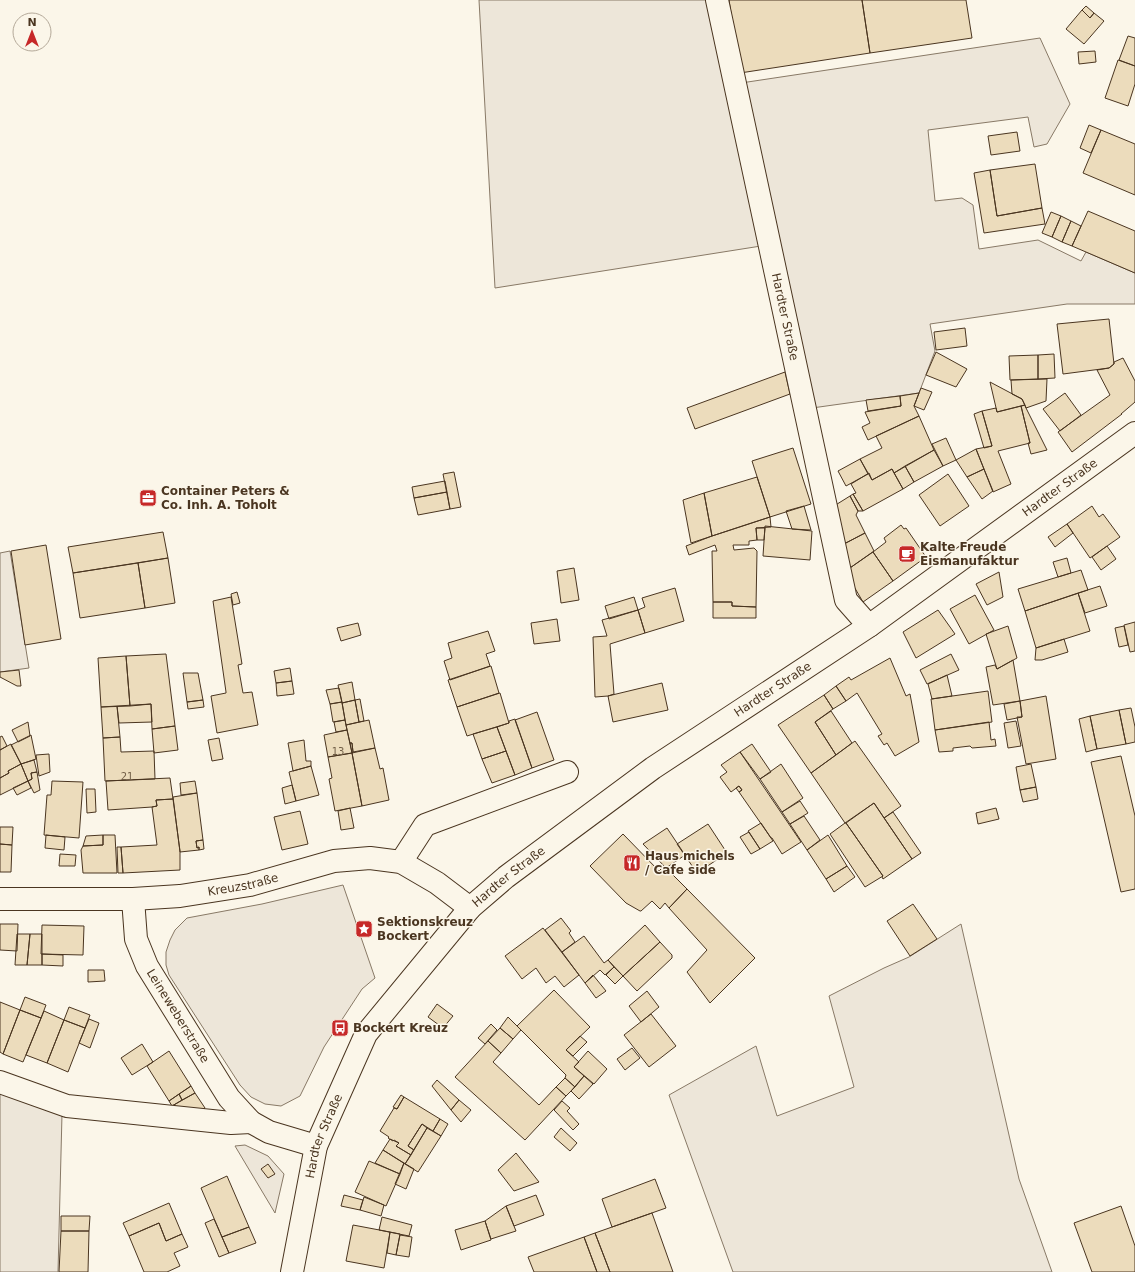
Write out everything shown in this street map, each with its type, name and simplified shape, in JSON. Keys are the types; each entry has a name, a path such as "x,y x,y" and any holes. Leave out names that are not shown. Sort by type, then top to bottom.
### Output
{"street":[{"name":"Hardter Straße","path":"716,0 846,600 869,626"},
{"name":"Hardter Straße","path":"292,1272 316,1146 366,1034 470,908 506,877 653,768 869,626 1135,433"},
{"path":"401,862 425,825 567,772"},
{"name":"Kreuzstraße","path":"0,898 133,899 180,896 250,885 334,861 370,858 401,862 437,883 470,908"},
{"name":"Leineweberstraße","path":"133,899 136,939 147,966 229,1098 251,1122 269,1132 316,1146"},
{"path":"0,1082 67,1106 231,1123 251,1122"}],"shaded area":[{"path":"479,0 708,0 761,246 495,288"},
{"path":"1040,38 1070,104 1047,144 1034,147 1028,117 928,130 935,201 962,198 973,205 979,249 1038,240 1081,261 1086,252 1135,273 1135,304 1067,304 930,324 935,351 919,393 812,408 741,83"},
{"path":"10,551 29,668 0,672 0,553"},
{"path":"343,885 375,978 362,989 324,1047 300,1096 281,1106 265,1104 251,1097 240,1085 169,975 166,965 166,952 170,940 175,930 187,918 262,904"},
{"path":"961,924 1019,1179 1052,1272 733,1272 669,1095 756,1046 777,1116 854,1087 829,996 909,957"},
{"path":"0,1091 62,1114 58,1272 0,1272"},
{"path":"245,1145 268,1156 284,1174 275,1213 235,1146"}],"building":[{"path":"729,0 862,0 870,53 740,73"},
{"path":"862,0 966,0 972,38 870,53"},
{"path":"1086,6 1094,13 1090,18 1082,10"},
{"path":"1082,10 1090,18 1094,13 1104,21 1084,44 1066,29"},
{"path":"1128,36 1135,38 1135,66 1119,60"},
{"path":"1095,51 1096,62 1079,64 1078,52"},
{"path":"1118,60 1135,66 1135,84 1128,106 1105,98"},
{"path":"1089,125 1101,130 1091,153 1080,148"},
{"path":"1101,130 1135,144 1135,195 1083,173"},
{"path":"1017,132 1020,151 991,155 988,136"},
{"path":"1035,164 1042,208 997,216 990,170"},
{"path":"990,170 997,216 1042,208 1045,224 984,233 974,173"},
{"path":"1088,211 1135,231 1135,273 1072,246"},
{"path":"1051,212 1061,216 1052,237 1042,233"},
{"path":"1061,216 1071,221 1062,242 1052,237"},
{"path":"1071,221 1081,226 1072,246 1062,242"},
{"path":"1109,319 1114,364 1109,368 1063,374 1057,324"},
{"path":"965,328 967,346 936,350 934,332"},
{"path":"936,352 967,369 956,387 926,375"},
{"path":"1054,354 1055,378 1038,379 1038,355"},
{"path":"1038,355 1038,379 1010,380 1009,356"},
{"path":"1123,358 1135,381 1135,402 1122,414 1072,452 1058,432 1110,395 1097,370 1109,368 1114,364 1114,362"},
{"path":"785,372 790,394 695,429 687,408"},
{"path":"1047,379 1046,401 1026,408 1022,399 1012,394 1011,380"},
{"path":"990,382 1022,399 1025,405 997,412"},
{"path":"921,388 932,392 924,410 914,406"},
{"path":"919,393 914,406 919,416 868,440 862,427 870,423 865,412 901,406 900,396"},
{"path":"1065,393 1081,415 1060,431 1043,409"},
{"path":"900,396 901,406 868,411 866,400"},
{"path":"1025,405 1047,450 1031,454 1028,443 1030,443 1021,406"},
{"path":"1021,406 1030,443 998,451 1011,484 993,492 976,449 992,446 982,411 996,408 997,412"},
{"path":"982,411 992,446 984,448 974,414"},
{"path":"919,416 934,450 894,473 892,469 872,480 860,459 882,448 876,436"},
{"path":"946,438 956,460 943,466 932,444"},
{"path":"793,448 811,504 770,517 752,461"},
{"path":"976,449 984,469 967,477 956,460"},
{"path":"934,450 943,466 914,482 905,466"},
{"path":"860,459 868,474 846,486 838,471"},
{"path":"905,466 914,482 903,489 894,473"},
{"path":"892,469 903,489 863,511 853,494 856,493 851,484 869,473 872,480"},
{"path":"984,469 993,491 982,499 967,477"},
{"path":"454,472 461,507 450,509 443,474"},
{"path":"948,474 969,506 940,526 919,495"},
{"path":"757,477 770,517 712,536 704,493"},
{"path":"445,481 447,492 414,498 412,487"},
{"path":"447,492 450,509 418,515 414,498"},
{"path":"704,493 712,536 691,543 683,500"},
{"path":"853,494 863,511 858,511 850,496"},
{"path":"850,496 858,511 856,515 865,533 842,545 834,506"},
{"path":"804,506 811,530 792,529 786,511"},
{"path":"1092,506 1099,517 1103,514 1120,537 1090,558 1067,524"},
{"path":"770,517 771,527 756,528 757,540 749,541 749,545 733,545 734,550 754,548 757,551 756,607 732,606 732,602 713,602 712,551 717,551 715,545 689,555 686,546"},
{"path":"1067,524 1073,533 1055,547 1048,537"},
{"path":"901,525 904,529 906,528 926,557 893,581 873,552 886,542 884,538"},
{"path":"765,526 812,531 810,560 763,556"},
{"path":"756,528 765,528 764,540 757,540"},
{"path":"163,532 168,558 73,573 68,547"},
{"path":"865,533 874,551 847,570 842,545"},
{"path":"46,545 61,639 25,645 11,551"},
{"path":"1107,546 1116,559 1101,570 1092,557"},
{"path":"873,552 893,581 863,602 849,578 847,570"},
{"path":"168,558 175,603 145,608 138,563"},
{"path":"1067,558 1071,573 1058,577 1053,562"},
{"path":"138,563 145,608 80,618 73,573"},
{"path":"574,568 579,600 561,603 557,571"},
{"path":"1081,570 1088,590 1025,611 1018,589"},
{"path":"999,572 1003,597 987,605 976,584"},
{"path":"1100,586 1107,606 1085,613 1078,593"},
{"path":"675,588 684,621 645,633 638,610 645,607 642,598"},
{"path":"237,592 240,603 233,605 231,594"},
{"path":"1078,593 1090,631 1036,648 1025,611"},
{"path":"975,595 994,630 969,644 950,609"},
{"path":"231,597 242,664 238,665 243,693 252,692 258,725 217,733 211,696 226,692 213,601"},
{"path":"634,597 638,610 609,619 605,606"},
{"path":"713,602 732,602 732,606 756,607 756,618 713,618"},
{"path":"638,610 645,633 610,644 614,694 595,697 593,637 607,636 602,620"},
{"path":"938,610 955,634 916,658 903,632"},
{"path":"557,619 560,641 534,644 531,623"},
{"path":"1135,622 1135,651 1130,652 1124,625"},
{"path":"358,623 361,635 341,641 337,628"},
{"path":"1008,626 1017,658 997,669 986,634"},
{"path":"1124,626 1128,645 1119,647 1115,628"},
{"path":"488,631 495,651 486,654 490,666 450,680 444,661 452,658 448,643"},
{"path":"1064,639 1068,652 1042,660 1035,660 1036,648"},
{"path":"166,654 175,726 152,729 151,704 130,706 126,656"},
{"path":"951,654 959,670 927,684 920,670"},
{"path":"126,656 130,706 101,707 98,658"},
{"path":"890,658 906,696 910,694 919,742 895,756 887,743 884,745 878,736 882,734 857,693 846,701 836,686 849,677 851,680"},
{"path":"1013,660 1020,701 993,705 986,667 995,665 997,669"},
{"path":"491,666 499,693 457,707 448,680"},
{"path":"290,668 292,681 276,683 274,671"},
{"path":"19,670 21,686 17,686 0,677 0,672"},
{"path":"183,673 198,673 203,700 187,702"},
{"path":"947,675 952,696 932,699 928,684"},
{"path":"292,681 294,694 277,696 276,683"},
{"path":"352,682 355,700 342,703 338,685"},
{"path":"662,683 668,710 613,722 608,696"},
{"path":"836,686 846,701 833,709 824,695"},
{"path":"339,688 342,702 330,704 326,690"},
{"path":"988,691 992,722 935,730 931,699"},
{"path":"500,693 509,723 467,736 457,707"},
{"path":"824,695 833,709 815,722 836,755 811,773 778,725"},
{"path":"1046,696 1056,759 1026,764 1017,717 1022,717 1020,701"},
{"path":"360,699 364,721 359,722 355,700"},
{"path":"203,700 204,707 188,709 187,702"},
{"path":"355,700 359,722 346,725 342,703"},
{"path":"1020,701 1022,717 1007,720 1004,704"},
{"path":"342,702 345,720 333,722 330,704"},
{"path":"151,704 152,722 119,723 117,706"},
{"path":"117,706 120,737 103,738 101,707"},
{"path":"1131,708 1135,727 1135,742 1126,744 1119,710"},
{"path":"1119,710 1126,744 1097,749 1090,716"},
{"path":"831,711 852,743 836,755 815,722"},
{"path":"537,712 554,760 532,768 515,720"},
{"path":"1090,716 1097,749 1086,752 1079,719"},
{"path":"515,719 532,768 515,775 497,727 509,723 509,721"},
{"path":"345,720 347,730 336,732 334,722"},
{"path":"369,720 375,748 353,752 352,743 350,743 346,725"},
{"path":"1016,721 1021,746 1008,748 1004,723"},
{"path":"28,722 30,736 18,742 12,730"},
{"path":"989,722 991,740 995,739 996,746 972,748 970,746 953,748 953,751 939,752 935,730"},
{"path":"175,726 178,750 154,753 152,729"},
{"path":"497,727 506,751 482,759 473,734"},
{"path":"347,730 352,753 328,757 324,735"},
{"path":"31,735 36,759 21,764 11,745"},
{"path":"2,736 7,746 0,750 0,737"},
{"path":"120,737 121,752 154,751 155,779 105,781 103,738"},
{"path":"219,738 223,759 212,761 208,740"},
{"path":"304,740 306,761 311,761 311,766 293,771 288,743"},
{"path":"855,741 901,806 884,818 874,803 845,823 811,773"},
{"path":"350,743 352,743 352,753"},
{"path":"11,744 21,764 8,771 9,773 0,778 0,750"},
{"path":"752,744 771,772 760,779 740,752"},
{"path":"375,748 380,769 383,768 389,800 362,806 352,753"},
{"path":"506,751 515,775 492,783 482,759"},
{"path":"740,752 801,842 782,854 739,792 742,790 739,786 731,792 720,777 727,772 721,765"},
{"path":"352,753 362,806 335,811 329,779 332,778 328,757"},
{"path":"49,754 50,772 39,776 36,755"},
{"path":"1121,756 1135,816 1135,889 1121,892 1091,762"},
{"path":"34,760 37,772 31,773 32,779 28,781 21,764"},
{"path":"21,764 28,781 0,795 0,778 9,773 8,771"},
{"path":"781,764 803,798 782,812 760,779"},
{"path":"1031,764 1036,787 1020,790 1016,767"},
{"path":"311,766 319,795 296,801 289,772"},
{"path":"37,772 40,790 34,793 28,781 32,779 31,773"},
{"path":"170,778 173,799 156,800 157,806 152,807 108,810 106,781"},
{"path":"28,781 31,788 17,795 13,788"},
{"path":"52,781 83,782 79,838 44,835 47,795 51,795"},
{"path":"195,781 197,793 181,795 180,783"},
{"path":"292,785 296,801 285,804 282,788"},
{"path":"739,786 742,790 739,792 736,788"},
{"path":"1036,787 1038,799 1023,802 1020,790"},
{"path":"86,789 95,789 96,812 87,813"},
{"path":"197,793 203,840 196,841 197,848 199,847 199,850 180,852 173,797"},
{"path":"173,799 180,851 180,870 123,873 121,847 157,845 152,807 157,806 156,800"},
{"path":"800,801 808,813 790,824 782,812"},
{"path":"874,803 912,859 883,879 883,876 846,823"},
{"path":"350,808 354,828 341,830 338,811"},
{"path":"996,808 999,819 978,824 976,813"},
{"path":"300,811 308,844 282,850 274,817"},
{"path":"893,812 921,853 912,859 884,818"},
{"path":"804,816 820,840 807,850 790,824"},
{"path":"761,823 773,841 760,849 748,831"},
{"path":"845,823 883,876 865,887 830,834"},
{"path":"708,824 727,853 697,873 677,844"},
{"path":"0,827 13,827 12,845 0,844"},
{"path":"667,828 685,855 666,868 643,844"},
{"path":"749,832 760,849 751,854 740,837"},
{"path":"623,834 659,871 664,866 687,889 669,908 665,903 660,909 652,901 640,911 626,903 590,866"},
{"path":"46,835 65,837 64,850 45,848"},
{"path":"103,835 115,835 117,873 83,873 81,850 83,846 103,845"},
{"path":"103,835 103,845 83,846 86,836"},
{"path":"828,835 847,866 826,879 807,850"},
{"path":"203,840 204,849 199,850 199,847 197,848 196,841"},
{"path":"0,844 12,845 11,872 0,872"},
{"path":"117,847 121,847 123,873 118,873"},
{"path":"60,854 76,855 75,866 59,866"},
{"path":"847,866 855,877 834,892 826,879"},
{"path":"687,889 755,958 710,1003 687,972 707,950 669,908"},
{"path":"913,904 937,939 910,956 887,921"},
{"path":"561,918 571,931 569,933 575,942 562,952 545,930"},
{"path":"0,924 18,924 17,951 0,950"},
{"path":"42,925 84,926 83,955 41,954"},
{"path":"645,925 660,942 623,976 608,960"},
{"path":"543,928 579,975 564,987 555,976 546,983 536,968 522,979 505,956"},
{"path":"17,934 30,934 27,965 15,965"},
{"path":"30,934 42,934 42,965 27,965"},
{"path":"584,936 604,963 608,960 614,967 605,975 600,970 585,983 562,952"},
{"path":"660,942 672,955 672,958 637,991 623,976"},
{"path":"42,954 63,955 63,966 42,965"},
{"path":"614,967 623,976 615,984 606,975"},
{"path":"88,970 104,970 105,981 88,982"},
{"path":"593,975 606,991 596,998 585,983"},
{"path":"554,990 590,1027 566,1050 579,1062 574,1067 584,1076 575,1087 565,1078 566,1075 517,1026"},
{"path":"647,991 659,1007 641,1022 629,1006"},
{"path":"25,997 46,1005 41,1018 20,1010"},
{"path":"0,1002 20,1010 3,1054 0,1052"},
{"path":"437,1004 453,1016 443,1028 428,1017"},
{"path":"69,1007 90,1015 85,1028 64,1020"},
{"path":"20,1010 41,1018 23,1062 3,1054"},
{"path":"44,1011 64,1020 47,1063 26,1055"},
{"path":"651,1014 676,1046 649,1067 624,1035"},
{"path":"508,1017 521,1030 513,1039 500,1028"},
{"path":"89,1019 99,1023 90,1048 79,1043"},
{"path":"64,1020 85,1028 68,1072 47,1063"},
{"path":"491,1024 497,1030 485,1044 478,1038"},
{"path":"500,1028 513,1039 501,1053 488,1041"},
{"path":"580,1036 587,1042 573,1056 566,1050"},
{"path":"488,1041 501,1053 493,1062 539,1105 556,1087 566,1096 525,1140 455,1077"},
{"path":"142,1044 153,1062 132,1075 121,1058"},
{"path":"632,1048 640,1058 625,1070 617,1059"},
{"path":"169,1051 191,1086 169,1101 147,1066"},
{"path":"588,1051 607,1069 594,1084 574,1067"},
{"path":"584,1076 593,1084 579,1099 571,1091"},
{"path":"565,1078 575,1087 566,1096 556,1087"},
{"path":"437,1080 459,1100 451,1110 432,1086"},
{"path":"191,1086 195,1093 182,1100 179,1094"},
{"path":"195,1093 205,1108 193,1115 177,1113 172,1106"},
{"path":"179,1094 182,1100 172,1106 169,1101"},
{"path":"401,1095 404,1097 397,1109 393,1107"},
{"path":"404,1097 440,1119 433,1131 422,1124 408,1146 414,1150 411,1155 396,1146 399,1143 388,1138 389,1137 380,1131 394,1108 397,1109"},
{"path":"459,1100 471,1110 461,1122 451,1110"},
{"path":"562,1101 570,1108 567,1111 579,1124 573,1130 554,1110"},
{"path":"440,1119 448,1124 441,1136 433,1131"},
{"path":"422,1124 427,1128 414,1150 408,1146"},
{"path":"427,1128 441,1136 418,1172 405,1164"},
{"path":"561,1128 577,1143 570,1151 554,1137"},
{"path":"390,1139 399,1143 396,1146 411,1155 405,1164 383,1150"},
{"path":"383,1150 404,1163 400,1174 375,1163"},
{"path":"516,1153 539,1182 514,1191 498,1170"},
{"path":"369,1161 400,1174 386,1206 355,1192"},
{"path":"404,1163 414,1169 406,1189 395,1184"},
{"path":"268,1164 275,1174 268,1178 261,1169"},
{"path":"227,1176 249,1227 222,1237 201,1188"},
{"path":"655,1179 666,1208 612,1227 602,1199"},
{"path":"344,1195 363,1200 360,1210 341,1206"},
{"path":"536,1195 544,1215 514,1226 506,1206"},
{"path":"364,1197 384,1205 381,1216 360,1210"},
{"path":"169,1203 182,1234 166,1241 159,1223 129,1236 123,1223"},
{"path":"506,1206 516,1231 491,1239 485,1221"},
{"path":"1121,1206 1135,1246 1135,1272 1092,1272 1074,1223"},
{"path":"652,1213 673,1272 610,1272 595,1233"},
{"path":"61,1216 90,1216 89,1231 61,1231"},
{"path":"382,1217 412,1225 409,1236 379,1230"},
{"path":"214,1219 229,1253 219,1257 205,1223"},
{"path":"485,1221 491,1240 461,1250 455,1230"},
{"path":"159,1223 166,1241 182,1234 188,1247 174,1253 180,1266 167,1272 144,1272 129,1236"},
{"path":"353,1225 390,1232 384,1268 346,1261"},
{"path":"249,1227 256,1243 229,1253 222,1237"},
{"path":"61,1231 89,1231 88,1272 59,1272"},
{"path":"390,1232 400,1234 396,1255 387,1253"},
{"path":"595,1233 610,1272 597,1272 584,1237"},
{"path":"400,1235 412,1237 409,1257 396,1255"},
{"path":"584,1237 597,1272 534,1272 528,1257"}],"place":[{"name":"Container Peters & Co. Inh. A. Toholt","path":"148,498"},
{"name":"Kalte Freude Eismanufaktur","path":"907,554"},
{"name":"Haus michels / Cafe side","path":"632,863"},
{"name":"Sektionskreuz Bockert","path":"364,929"},
{"name":"Bockert Kreuz","path":"340,1028"}]}
